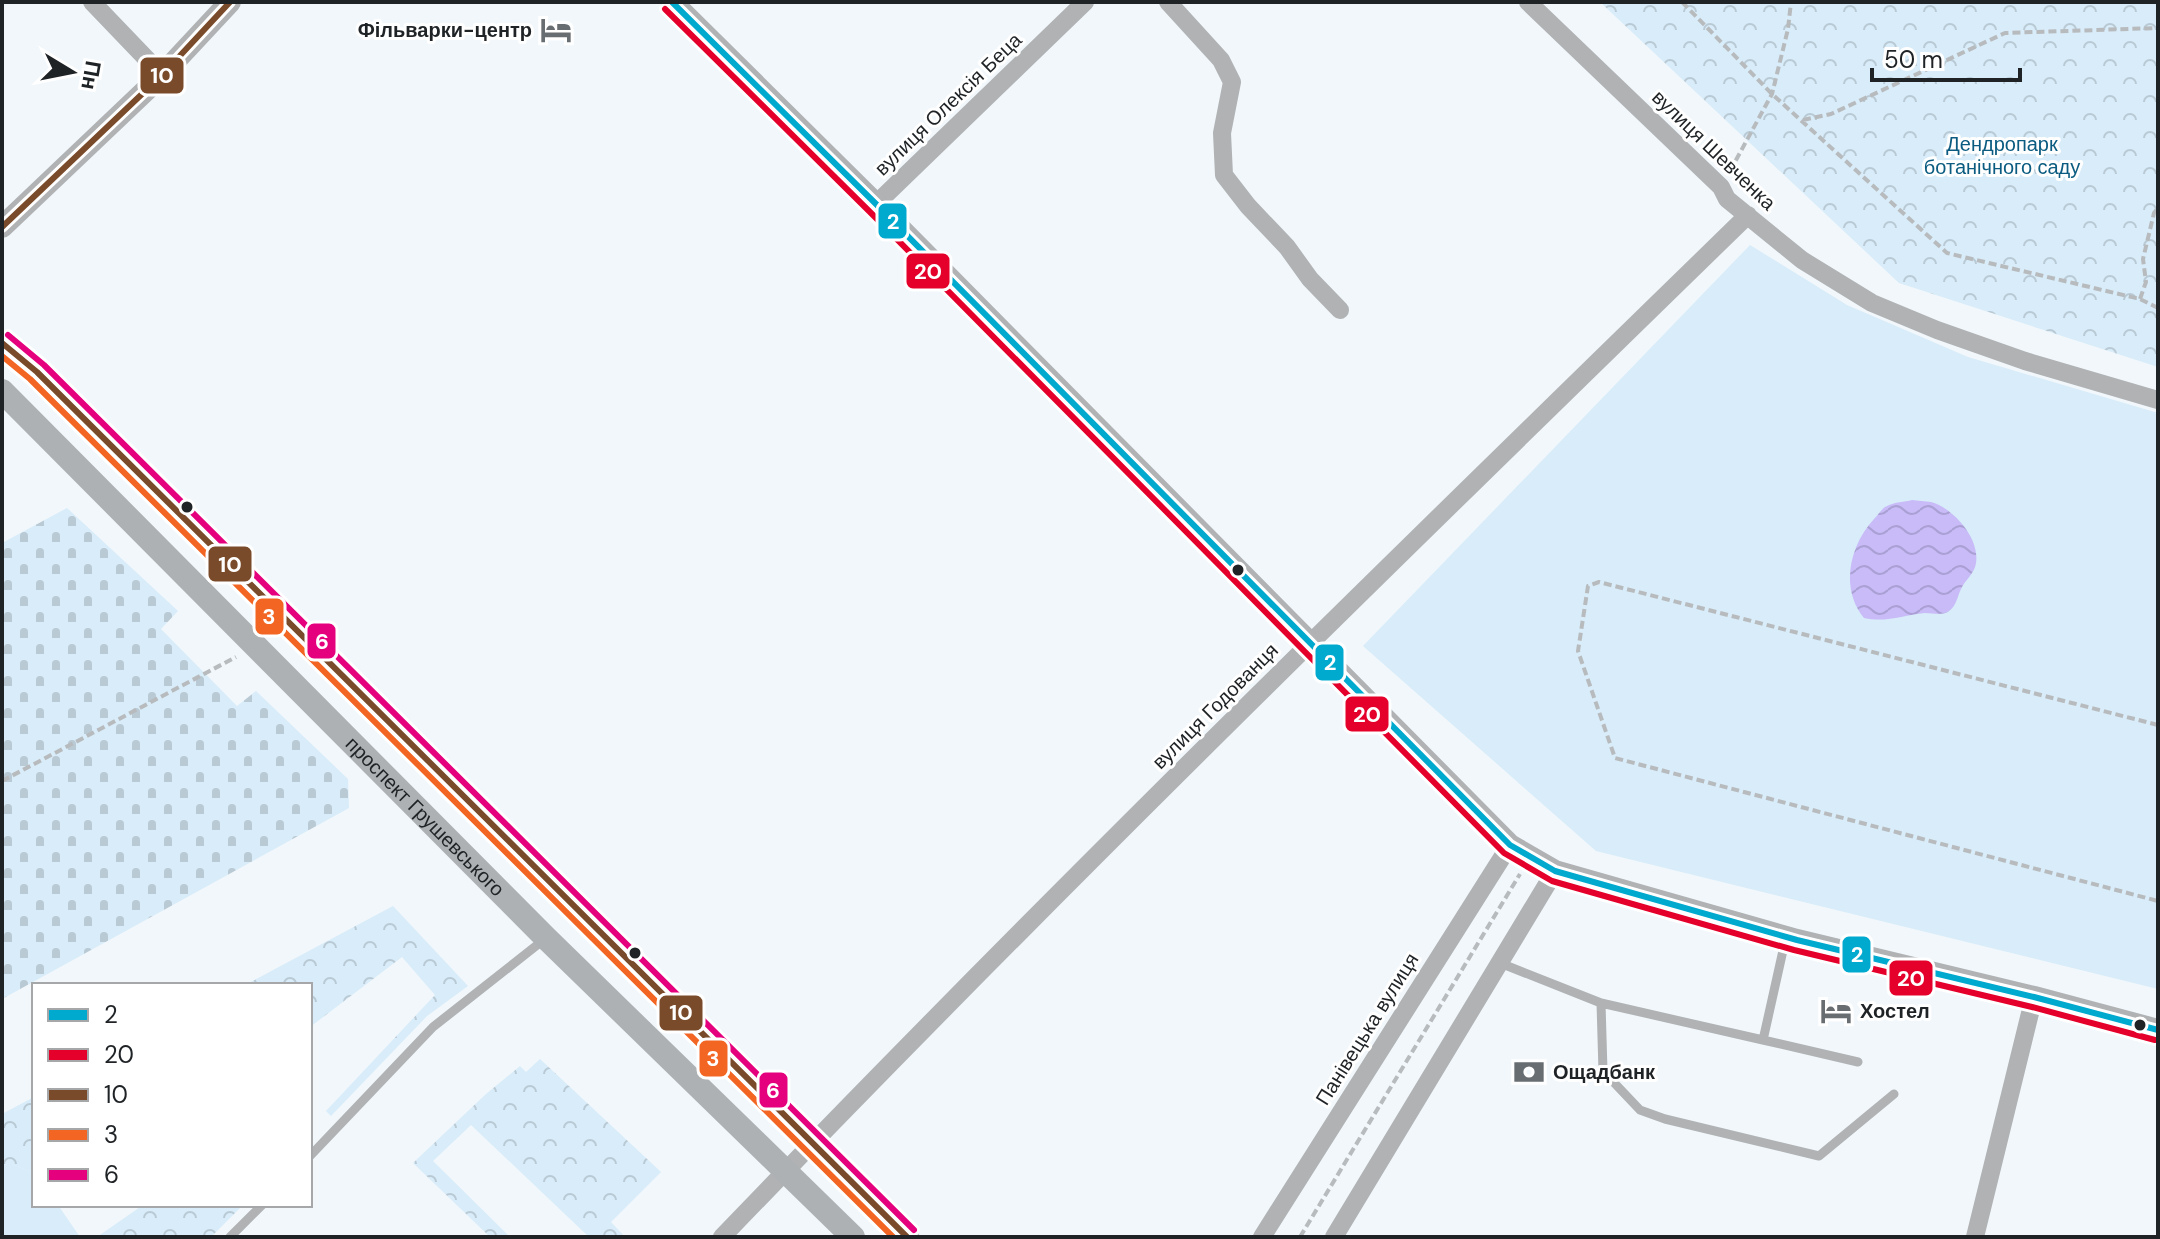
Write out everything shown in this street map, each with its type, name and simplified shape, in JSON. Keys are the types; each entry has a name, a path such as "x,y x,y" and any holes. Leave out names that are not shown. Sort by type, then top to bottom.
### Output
{"main road":[{"name":"проспект Грушевського","path":"2,343 48,383 907,1237"},
{"name":"проспект Грушевського","path":"2,391 546,938 853,1237"}],"street":[{"path":"92,2 162,75"},
{"path":"2,227 162,75 230,2"},
{"path":"672,2 1510,845 1555,871 1786,937 2158,1030"},
{"name":"вулиця Олексія Беца","path":"876,204 1085,2"},
{"path":"1168,2 1221,60 1232,82 1222,133 1224,175 1287,247 1310,279 1340,310"},
{"name":"вулиця Шевченка","path":"1528,2 1721,187 1727,199 1802,260 1872,303 1937,330 2025,361 2158,400"},
{"name":"вулиця Годованця","path":"722,1237 1308,643 1748,215"},
{"name":"Панівецька вулиця","path":"1262,1237 1510,845"},
{"path":"1334,1237 1555,871"},
{"path":"1975,1237 2034,997"}],"lane":[{"path":"1763,1040 1786,937"},
{"path":"312,1154 433,1027 546,938"},
{"path":"1500,963 1601,1003 1858,1062"},
{"path":"1601,1003 1603,1071 1640,1110 1665,1119 1819,1156 1894,1094"},
{"path":"230,1237 260,1207"}],"path":[{"path":"1682,2 1772,94 1947,253 2140,299 2158,308"},
{"path":"1721,187 1772,94 1788,29 1791,2"},
{"path":"1801,121 1831,114 2005,33 2158,28"},
{"path":"2140,299 2146,282 2143,259 2154,213 2158,208"},
{"path":"2158,725 1599,582 1588,586 1578,651 1615,758 2158,901"},
{"path":"2,781 256,647"},
{"path":"1300,1237 1521,872"}],"green space":[{"name":"Дендропарк ботанічного саду","path":"1600,2 2158,2 2158,367 1899,283"},
{"path":"1750,245 1847,305 1968,357 2158,413 2158,989 1596,851 1363,646"},
{"path":"67,508 178,611 161,629 237,706 256,691 348,779 349,808 2,999 2,543"},
{"path":"393,906 468,986 427,1016 331,1116 326,1111 435,995 402,957 312,1025 312,983 249,983"},
{"path":"540,1059 661,1172 611,1222 625,1237 589,1237 471,1125 433,1161 510,1237 490,1237 413,1163 520,1066 526,1072"},
{"path":"32,1098 32,1172 9,1163 2,1166 2,1114"},
{"path":"9,1163 32,1172 32,1207 59,1207 80,1237 2,1237 2,1166"},
{"path":"140,1207 241,1207 211,1237 97,1237"}],"water":[{"path":"1912,500 1939,505 1956,517 1974,544 1975,567 1947,613 1864,618 1852,594 1850,581 1859,542 1883,508"}],"transit line":[{"name":"10","path":"2,227 162,75 230,2"},
{"name":"2","path":"672,2 1510,845 1555,871 1797,940 2158,1030"},
{"name":"20","path":"665,9 1504,853 1552,881 1794,950 2155,1040"},
{"name":"6","path":"8,335 44,365 914,1230"},
{"name":"10","path":"2,343 37,372 907,1237"},
{"name":"3","path":"2,356 30,379 893,1237"}],"place":[{"name":"Фільварки-центр","path":"556,30"},
{"name":"Хостел","path":"1836,1011"},
{"name":"Ощадбанк","path":"1529,1072"}]}
